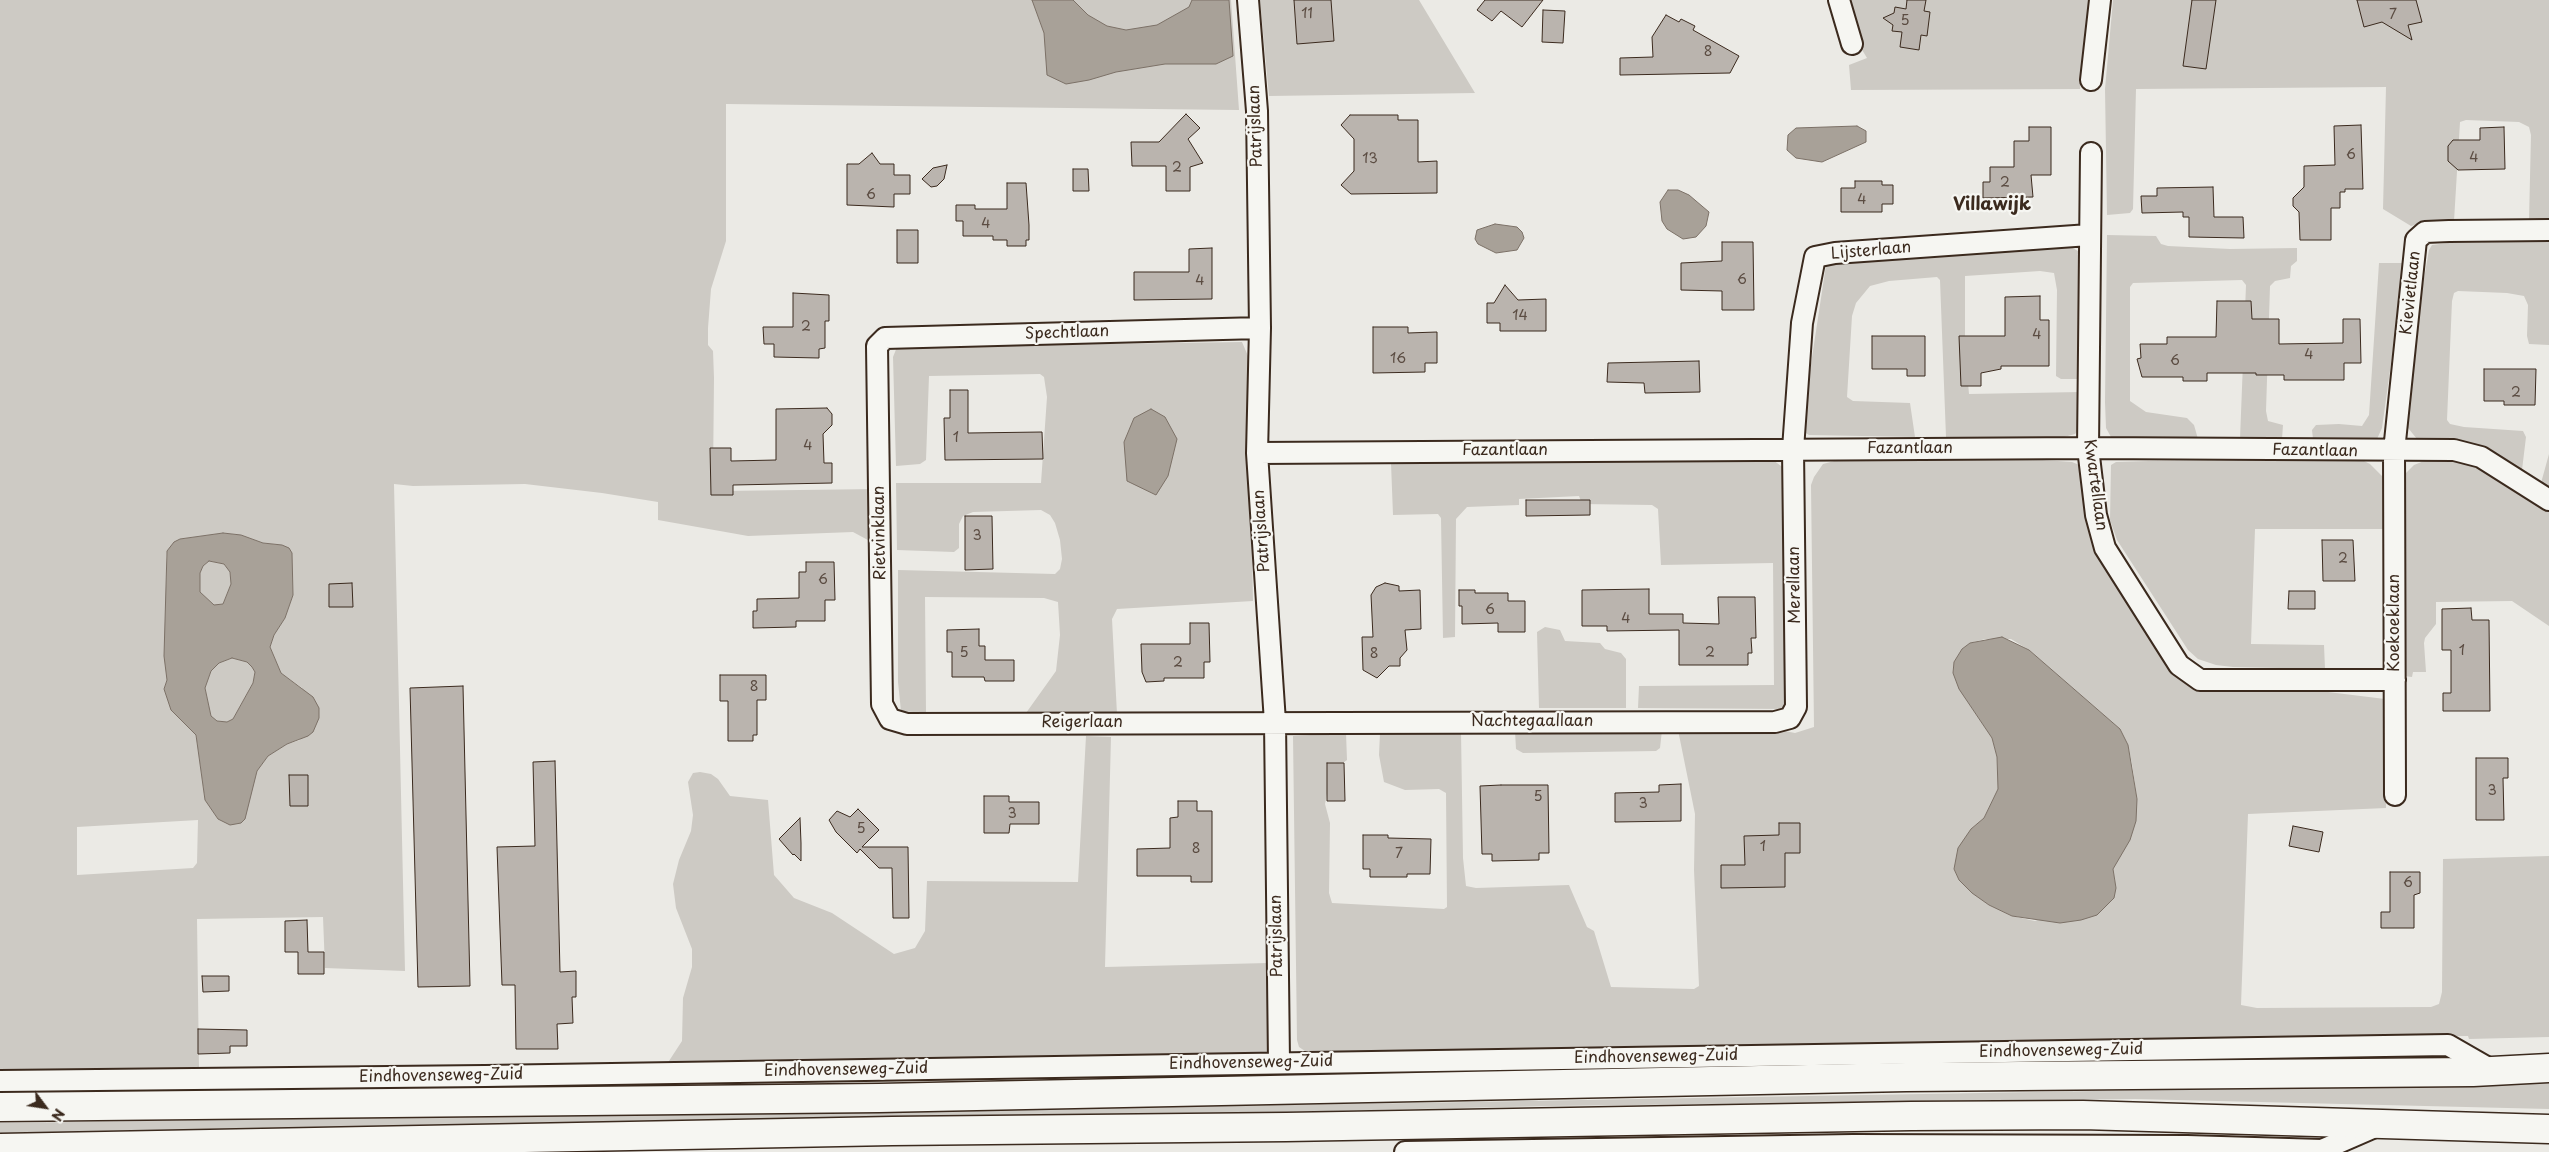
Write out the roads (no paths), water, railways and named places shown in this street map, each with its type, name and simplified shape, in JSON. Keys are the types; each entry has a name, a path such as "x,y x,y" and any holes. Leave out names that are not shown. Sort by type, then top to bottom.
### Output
{"main road":[{"name":"Eindhovenseweg-Zuid","path":"0,1107 534,1103 1896,1077 2495,1072 2549,1068"},
{"path":"0,1148 882,1131 1296,1127 1921,1116 2083,1115 2549,1129"}],"street":[{"name":"Patrijslaan","path":"1248,0 1257,111 1260,328 1257,453 1275,722 1279,1062"},
{"path":"1839,0 1852,44"},
{"path":"2091,80 2100,0"},
{"name":"Kwartellaan","path":"2091,153 2088,448 2096,514 2105,548 2179,665 2200,680 2395,680"},
{"name":"Kievietlaan","path":"2394,451 2416,240 2425,232 2449,230 2549,230"},
{"name":"Lijsterlaan","path":"1794,449 1802,323 1816,257 1835,253 2089,235"},
{"name":"Spechtlaan","path":"877,346 885,338 1260,328"},
{"name":"Rietvinklaan","path":"877,346 882,704 890,719"},
{"name":"Fazantlaan","path":"1257,453 2088,448 2454,450 2480,457 2549,500"},
{"name":"Merellaan","path":"1790,718 1796,707 1794,449"},
{"name":"Koekoeklaan","path":"2394,451 2395,795"},
{"name":"Nachtegaallaan","path":"1275,722 1775,722 1790,718"},
{"name":"Reigerlaan","path":"890,719 907,724 1275,722"},
{"name":"Eindhovenseweg-Zuid","path":"0,1081 495,1076 1279,1062 2448,1045 2495,1072"},
{"path":"1405,1152 1853,1145 2187,1146 2322,1150 2384,1123"}],"district":[{"name":"Villawijk","path":"1992,205"}]}
